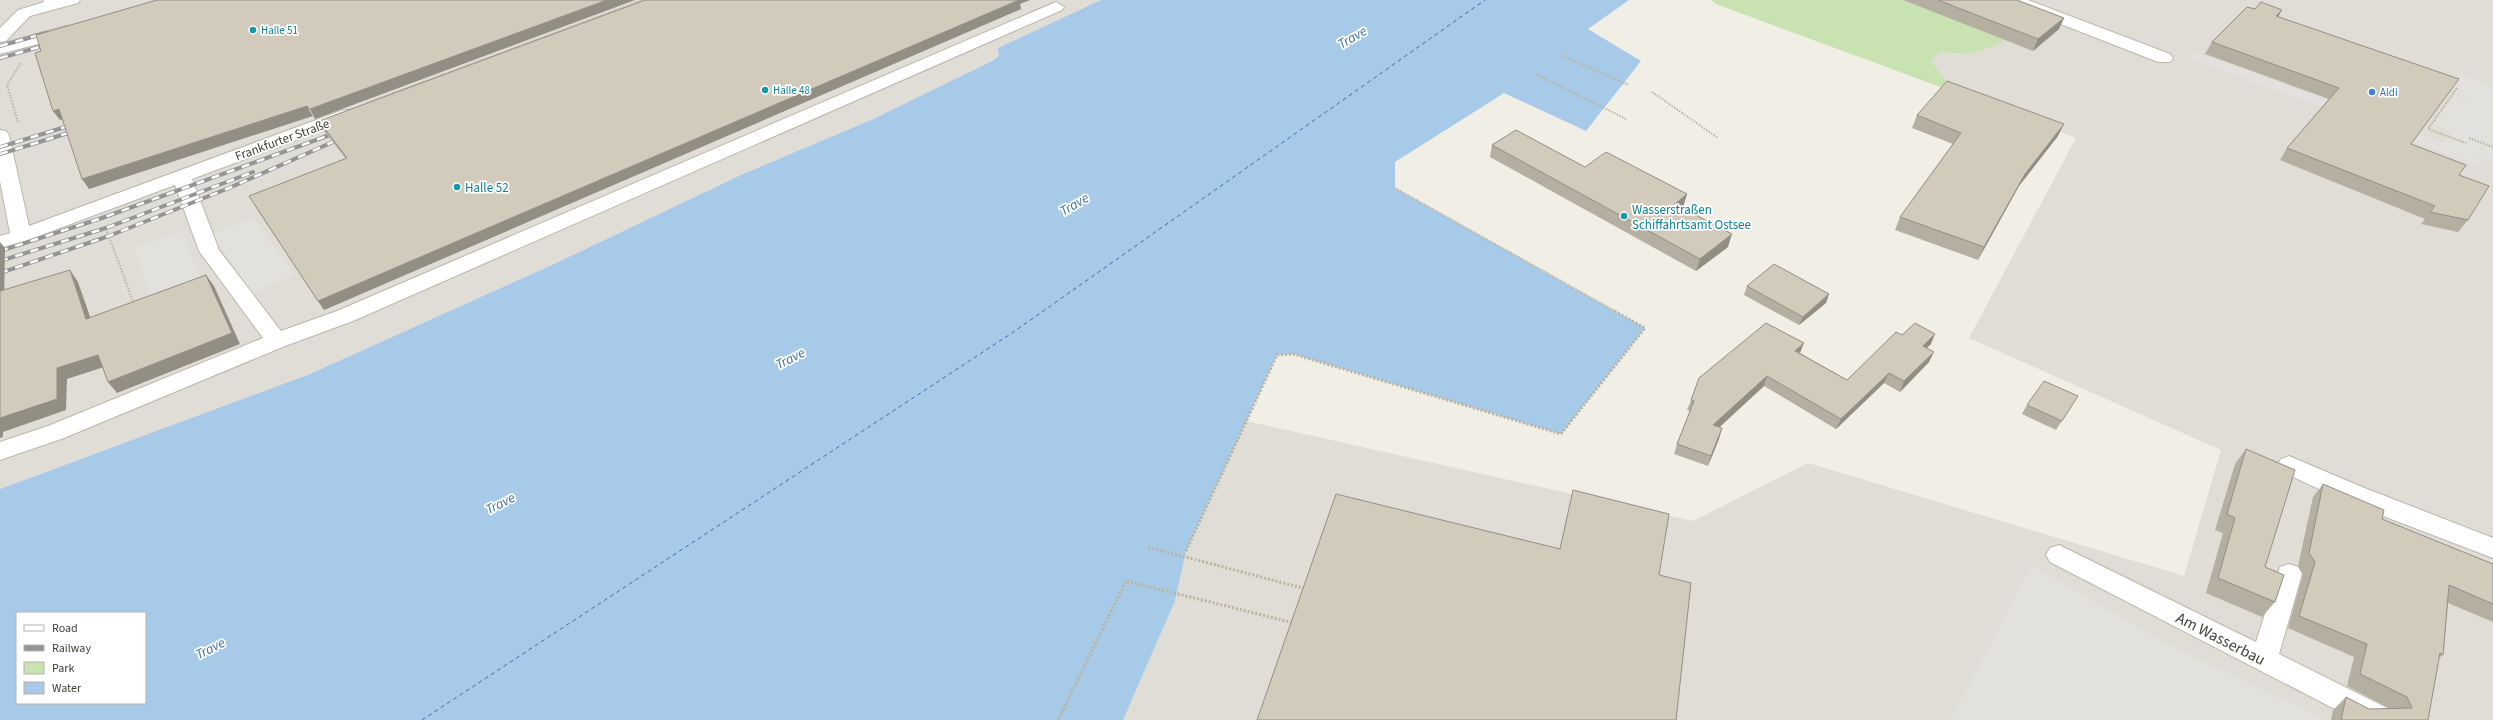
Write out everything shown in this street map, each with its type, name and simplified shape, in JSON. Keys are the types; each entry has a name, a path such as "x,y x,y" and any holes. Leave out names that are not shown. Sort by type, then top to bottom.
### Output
{"street":[{"path":"0,20 52,3 72,0"},
{"path":"2013,0 2164,58"},
{"path":"0,451 56,432 277,341 345,316 1056,6"},
{"path":"0,37 24,13"},
{"path":"0,49 82,27"},
{"name":"Frankfurter Straße","path":"0,242 22,236 366,108"},
{"path":"0,135 22,236"},
{"path":"182,177 209,251 277,341"},
{"path":"2289,465 2354,494 2493,548"},
{"name":"Am Wasserbau","path":"2059,555 2382,720"},
{"path":"2264,660 2289,574"}],"path":[{"path":"19,126 7,85 33,43 32,40"},
{"path":"1563,56 1629,85"},
{"path":"1536,74 1626,119"},
{"path":"2457,88 2428,129 2466,143"},
{"path":"1652,92 1718,138"},
{"path":"2469,138 2493,147"},
{"path":"1186,552 1277,355 1292,354 1561,434 1645,328 1395,188"},
{"path":"98,208 136,309"},
{"path":"1148,547 1308,590"},
{"path":"1058,720 1126,581 1302,625"}],"shaded area":[{"path":"0,0 1101,0 998,48 999,56 994,60 871,120 743,174 554,264 310,374 0,489"},
{"path":"1903,0 2493,0 2493,720 1123,720 1175,601 1186,551 1246,421 1693,521 1808,463 2184,576 2221,450 1969,338 2076,138 1954,92 1930,61 1940,52 1959,55 2006,40"},
{"path":"2195,52 2444,143 2452,132 2433,125 2455,95 2472,101 2450,90 2461,75 2493,86 2493,163 2477,157 2476,160 2484,168 2189,58"},
{"path":"253,218 295,275 252,293 212,234"},
{"path":"182,231 201,279 150,297 134,248"},
{"path":"2032,565 2165,643 2320,717 2319,720 1951,720"}],"green space":[{"path":"1711,0 1903,0 2006,40 1989,48 1967,54 1940,52 1931,61 1954,92 1716,4"}],"water":[{"name":"Trave","path":"1101,0 1629,0 1588,29 1641,61 1586,131 1504,93 1395,162 1395,188 1645,328 1561,434 1293,354 1277,355 1186,551 1175,601 1123,720 0,720 0,489 310,374 554,264 743,174 871,120 994,60 999,56 998,48"}],"building":[{"path":"157,0 607,0 310,109 307,106 82,179 59,109 53,111 35,53 41,51 36,35"},
{"path":"645,0 1019,0 318,301 249,196 347,158 319,121"},
{"path":"1938,0 2017,0 2064,18 2038,39"},
{"path":"2261,2 2282,10 2276,16 2459,79 2411,144 2466,165 2459,175 2489,186 2468,220 2430,212 2435,206 2287,148 2339,88 2212,42 2247,7 2255,9"},
{"path":"1947,81 2064,124 2025,174 1984,247 1900,217 1961,133 1917,115"},
{"path":"1516,130 1585,167 1606,152 1687,194 1675,204 1732,234 1700,259 1492,145"},
{"path":"1774,264 1829,294 1803,317 1747,286"},
{"path":"70,270 86,319 206,275 232,333 108,382 98,355 57,368 57,399 0,418 0,291"},
{"path":"1766,323 1804,343 1795,351 1847,380 1896,332 1902,335 1915,323 1935,334 1923,346 1934,352 1904,381 1889,373 1841,419 1767,376 1713,425 1722,428 1711,456 1677,444 1694,401 1691,400 1699,378"},
{"path":"2044,381 2078,396 2062,421 2027,405"},
{"path":"2246,449 2295,470 2265,567 2284,575 2275,602 2218,578 2235,518 2227,514"},
{"path":"2323,484 2384,510 2382,519 2493,564 2493,604 2449,585 2443,655 2440,653 2428,720 2341,720 2346,697 2369,709 2412,708 2407,697 2360,674 2367,644 2299,616 2315,562 2309,553"},
{"path":"1573,490 1669,514 1659,575 1691,583 1676,720 1257,720 1336,494 1560,549"}],"ferry route":[{"path":"422,720 1012,333 1485,0"}],"railway":[{"path":"0,46 46,33"},
{"path":"0,58 50,44"},
{"path":"0,147 75,124"},
{"path":"0,154 78,130"},
{"path":"0,251 102,218 338,132"},
{"path":"0,273 109,236 229,188 342,138"},
{"path":"0,261 106,228 253,172"}],"place":[{"name":"Halle 51","path":"253,30"},
{"name":"Halle 48","path":"765,90"},
{"name":"Aldi","path":"2372,92"},
{"name":"Halle 52","path":"457,187"},
{"name":"Wasserstraßen Schiffahrtsamt Ostsee","path":"1624,216"}]}
